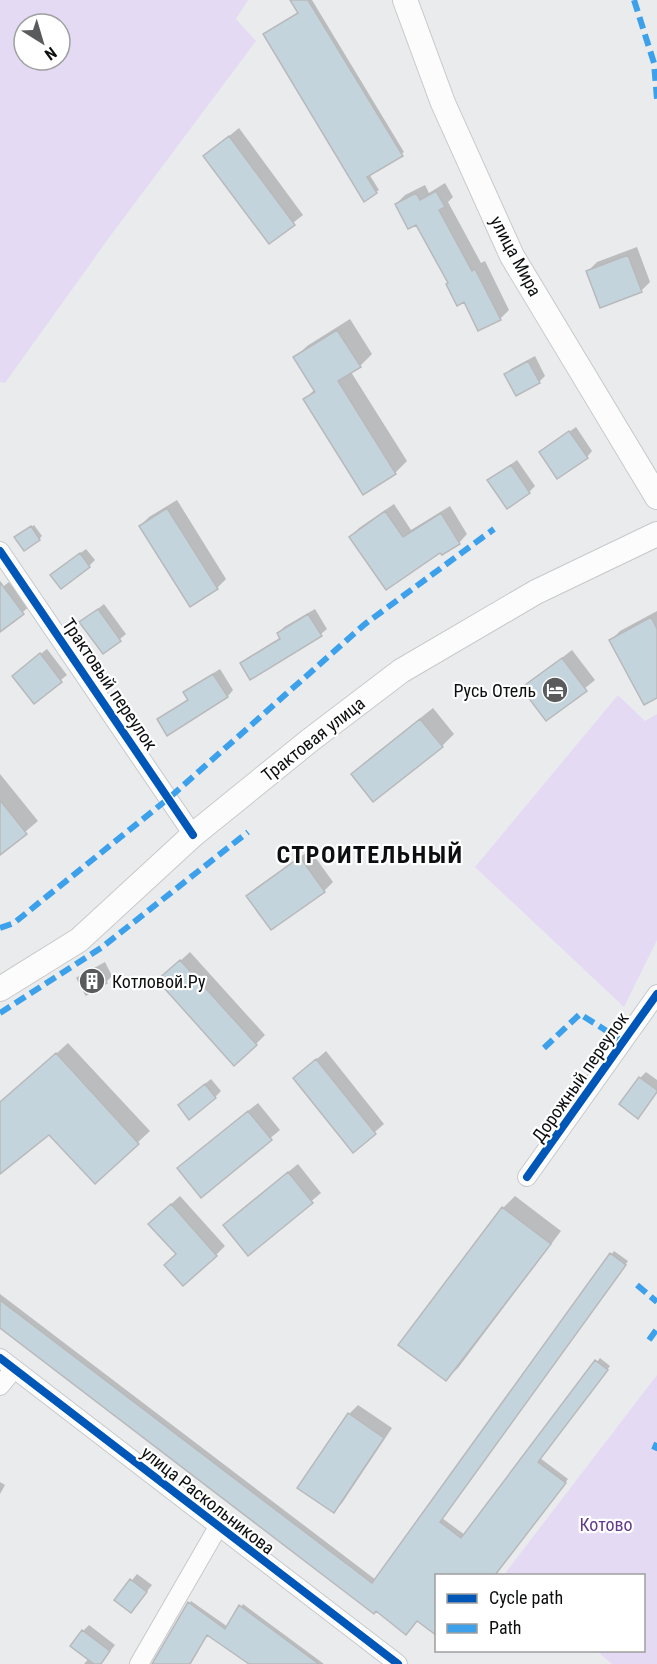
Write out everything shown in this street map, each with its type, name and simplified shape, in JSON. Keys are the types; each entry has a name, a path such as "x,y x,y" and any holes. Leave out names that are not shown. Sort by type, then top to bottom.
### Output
{"main road":[{"name":"улица Мира","path":"405,0 442,103 512,256 657,497"},
{"name":"Трактовая улица","path":"0,989 79,940 193,835 309,741 401,671 536,592 657,534"}],"street":[{"name":"Трактовый переулок","path":"0,551 193,835"},
{"name":"Дорожный переулок","path":"527,1177 657,994"},
{"path":"0,1386 7,1364"},
{"name":"улица Раскольникова","path":"7,1364 398,1664"},
{"path":"139,1664 218,1527"}],"green space":[{"path":"0,0 248,0 236,19 256,41 111,235 5,383 0,382"},
{"path":"618,695 645,721 657,714 657,940 624,1007 475,867"},
{"name":"Котово","path":"657,1375 657,1664 612,1664 598,1652 645,1652 645,1574 508,1574 506,1572"}],"building":[{"path":"290,0 308,0 403,156 367,177 377,193 364,202 263,34 298,13"},
{"path":"229,136 295,225 269,244 203,156"},
{"path":"436,191 445,207 439,210 472,271 475,269 501,320 478,331 464,302 457,306 446,284 448,283 416,225 408,229 395,204 416,193 420,200"},
{"path":"628,255 642,292 600,308 586,271"},
{"path":"337,330 361,367 338,381 396,474 363,495 303,399 315,392 293,357"},
{"path":"528,361 540,383 516,396 504,374"},
{"path":"569,431 588,458 557,479 539,452"},
{"path":"511,465 530,493 507,509 487,480"},
{"path":"167,508 218,589 190,607 139,526"},
{"path":"385,511 403,537 441,513 460,544 442,555 440,553 386,590 349,537"},
{"path":"31,526 40,540 24,551 14,537"},
{"path":"80,553 90,567 61,589 50,575"},
{"path":"0,582 24,614 0,632"},
{"path":"98,609 121,641 103,654 79,622"},
{"path":"308,614 322,636 250,680 240,663 280,639 277,633"},
{"path":"651,617 657,629 657,698 644,705 609,640"},
{"path":"40,653 62,682 34,704 12,676"},
{"path":"562,658 587,691 546,721 521,688"},
{"path":"213,674 228,697 167,736 157,719 188,700 183,692"},
{"path":"420,719 443,747 373,802 351,774"},
{"path":"0,800 27,834 0,855"},
{"path":"300,857 325,892 271,930 246,896"},
{"path":"180,960 257,1045 234,1066 157,980"},
{"name":"Котловой.Ру","path":"99,967 107,983 86,995 77,978"},
{"path":"56,1053 139,1144 95,1184 49,1135 0,1174 0,1102"},
{"path":"316,1059 376,1134 353,1153 293,1078"},
{"path":"639,1077 657,1092 638,1119 619,1104"},
{"path":"205,1084 216,1098 189,1120 178,1105"},
{"path":"248,1111 272,1140 201,1198 177,1168"},
{"path":"288,1172 313,1203 248,1256 223,1225"},
{"path":"171,1204 217,1256 183,1286 164,1265 176,1254 148,1224"},
{"path":"502,1207 551,1244 446,1381 398,1345"},
{"path":"610,1253 626,1265 440,1522 461,1538 595,1360 608,1370 538,1462 566,1483 496,1574 435,1574 435,1634 417,1621 406,1635 376,1611 374,1614 0,1328 0,1300 372,1583"},
{"path":"348,1413 384,1438 334,1513 297,1488"},
{"path":"130,1579 147,1592 131,1613 114,1600"},
{"path":"188,1602 225,1629 239,1605 319,1664 249,1664 207,1635 190,1664 152,1664"},
{"path":"82,1630 110,1651 101,1664 94,1664 70,1646"}],"marked path":[{"path":"634,0 654,63 657,99"},
{"path":"0,928 14,923 169,798 365,624 494,529"},
{"path":"0,1013 101,948 248,832"},
{"path":"544,1048 580,1014 624,1042"},
{"path":"637,1285 657,1302"},
{"path":"649,1340 657,1329"},
{"path":"654,1450 657,1443"}],"cycle path":[{"path":"0,551 193,835"},
{"path":"527,1177 657,994"},
{"path":"0,1358 398,1664"}],"place":[{"name":"Русь Отель","path":"555,690"},
{"name":"Котловой.Ру","path":"92,981"}],"district":[{"name":"СТРОИТЕЛЬНЫЙ","path":"370,855"}]}
